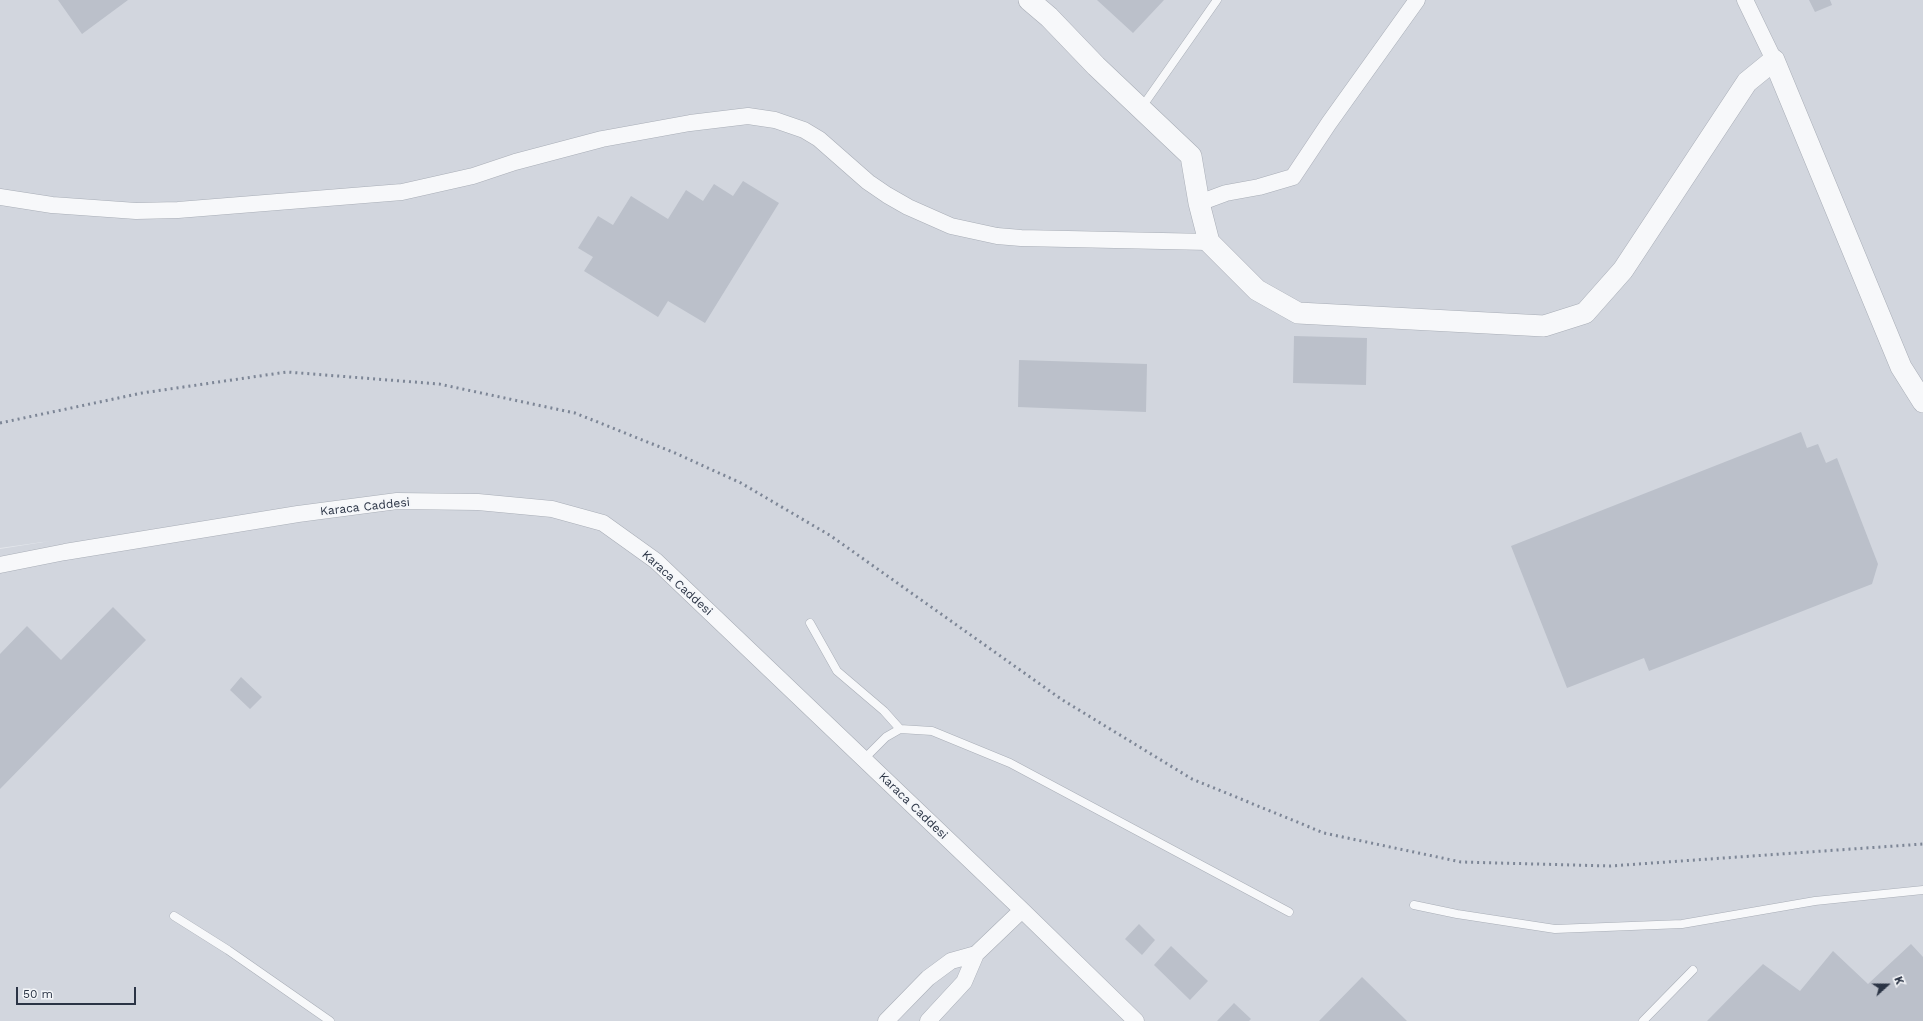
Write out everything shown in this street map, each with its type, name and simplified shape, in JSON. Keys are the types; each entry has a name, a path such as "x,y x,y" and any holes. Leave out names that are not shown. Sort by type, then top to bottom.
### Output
{"street":[{"path":"1029,0 1049,17 1096,66 1191,156 1199,203 1209,242 1257,290 1298,313 1544,326 1585,313 1623,270 1748,82 1774,60"},
{"path":"1199,203 1226,192 1259,187 1293,177 1329,123 1417,0"},
{"path":"1745,0 1774,60 1901,367 1923,402"},
{"path":"0,197 52,205 136,211 178,210 402,192 473,176 515,162 602,139 690,123 748,116 775,120 804,130 824,142 868,182 887,195 929,217 959,228 997,236 1021,238 1209,242"},
{"name":"Karaca Caddesi","path":"0,565 65,552 298,514 396,501 478,502 552,509 603,523 656,561 1022,910 1136,1021"},
{"path":"928,1021 964,982 976,954 1022,910"},
{"path":"886,1021 928,978 951,961 976,954"}],"lane":[{"path":"1141,108 1217,0"},
{"path":"810,623 837,671 884,712 900,729"},
{"path":"864,759 886,736 900,729 932,731 1010,763 1289,912"},
{"path":"1414,905 1457,914 1555,928 1682,924 1816,901 1923,890"},
{"path":"174,916 228,950 330,1021"},
{"path":"1643,1021 1694,970"}],"shaded area":[{"path":"0,0 1923,0 1923,1021 0,1021 0,549 50,541 0,548"}],"building":[{"path":"58,0 128,0 82,34"},
{"path":"1097,0 1164,0 1133,33"},
{"path":"1809,0 1830,0 1832,5 1815,12"},
{"path":"743,181 779,203 705,323 668,301 658,317 584,271 593,257 578,248 598,216 613,225 631,196 668,219 686,190 703,201 714,184 733,196"},
{"path":"1294,336 1367,338 1366,385 1293,383"},
{"path":"1019,360 1147,364 1146,412 1018,407"},
{"path":"1801,432 1807,448 1818,444 1826,463 1837,458 1878,564 1872,584 1649,671 1644,658 1567,688 1511,546"},
{"path":"113,607 146,640 0,789 0,654 27,626 61,660"},
{"path":"241,677 262,697 250,709 230,690"},
{"path":"1139,924 1155,940 1142,955 1125,939"},
{"path":"1911,944 1923,957 1923,1021 1707,1021 1763,964 1800,991 1833,951 1868,984"},
{"path":"1171,946 1208,981 1190,1000 1154,965"},
{"path":"1362,977 1407,1021 1319,1021"},
{"path":"1234,1003 1251,1019 1249,1021 1217,1021"}],"railway":[{"path":"0,423 142,393 287,372 439,384 575,413 675,453 741,483 831,536 1061,699 1192,779 1324,833 1461,862 1610,866 1923,844"}]}
